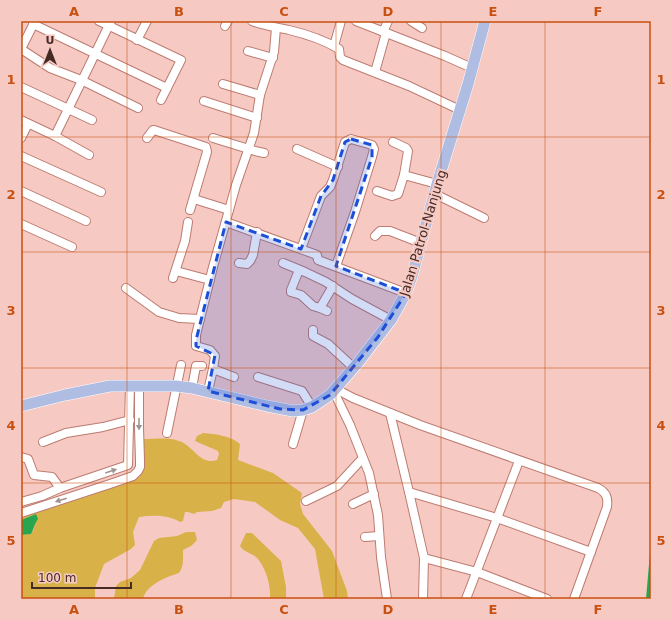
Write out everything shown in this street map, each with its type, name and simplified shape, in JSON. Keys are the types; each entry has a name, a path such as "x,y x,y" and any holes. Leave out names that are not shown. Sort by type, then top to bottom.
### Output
{"main road":[{"name":"Jalan Patrol-Nanjung","path":"307,409 335,391 391,320 400,306 412,276 485,21"},
{"path":"21,406 102,387 135,385 192,388 280,409 307,409"}],"street":[{"path":"99,21 110,24 137,40 183,57 161,100"},
{"path":"137,40 146,21"},
{"path":"252,21 264,26 307,35 334,46 339,49 341,59 409,86 460,110"},
{"path":"334,46 341,21"},
{"path":"356,21 472,68"},
{"path":"375,72 388,21"},
{"path":"411,21 422,28"},
{"path":"138,108 81,80 50,68 21,49 34,22 64,40 95,53 167,88"},
{"path":"55,136 81,80 110,24"},
{"path":"208,391 215,356 210,350 196,346 196,335 229,210 254,133 260,95 273,58 276,28"},
{"path":"248,51 273,58"},
{"path":"223,84 260,95"},
{"path":"21,87 92,120"},
{"path":"204,101 256,118"},
{"path":"21,138 24,122 55,136 89,155"},
{"path":"147,138 154,130 206,147 207,152 190,210"},
{"path":"213,138 248,148 255,152 264,153"},
{"path":"302,249 321,196 330,187 338,167 344,144 347,140 351,139 370,144 373,146 372,157 336,266"},
{"path":"377,191 392,196 399,193 408,152 406,148 393,142"},
{"path":"297,149 338,167"},
{"path":"21,156 101,192"},
{"path":"404,175 436,189 484,218"},
{"path":"21,191 86,221"},
{"path":"194,198 229,210"},
{"path":"188,222 185,241 174,271 210,280"},
{"path":"226,222 302,249 317,255 318,260 406,292"},
{"path":"21,224 72,247"},
{"path":"375,236 380,230 390,230 421,243"},
{"path":"239,263 247,264 252,258 257,232"},
{"path":"283,264 319,278 352,299 391,320"},
{"path":"299,270 291,292 301,295 313,306 324,309 333,286"},
{"path":"126,288 159,312 178,318 200,319"},
{"path":"313,330 313,336 328,344 354,368"},
{"path":"167,433 181,365"},
{"path":"192,388 196,366 202,366"},
{"path":"213,369 234,377"},
{"path":"258,378 302,391 307,409 293,444"},
{"path":"21,502 128,465 130,420 135,385"},
{"path":"21,513 133,476 138,471 140,467 139,428 135,385"},
{"path":"335,391 420,425 598,488 604,492 608,498 607,507 574,599"},
{"path":"335,391 369,473 378,515 381,557 387,599"},
{"path":"390,413 424,558 423,599"},
{"path":"43,442 63,433 103,428 130,420"},
{"path":"21,458 28,459 34,475 52,477 60,488"},
{"path":"306,501 337,486 362,459"},
{"path":"466,599 519,461"},
{"path":"409,492 497,518 591,552"},
{"path":"353,504 374,494"},
{"path":"365,537 379,536"},
{"path":"424,558 476,572 547,599"}],"highlighted area":[{"path":"351,139 372,145 372,157 336,266 406,293 378,337 330,395 303,410 280,409 208,391 215,355 196,346 196,340 226,222 301,249 321,196 333,180 345,142"}],"shaded area":[{"path":"203,433 223,436 236,441 240,444 238,460 273,473 302,493 300,504 303,514 332,551 347,591 348,599 324,599 315,549 298,528 280,520 255,502 234,499 224,502 221,508 212,511 197,512 194,514 185,512 183,521 180,522 160,516 139,517 133,532 135,545 131,549 104,564 95,588 95,599 21,599 21,535 31,534 34,529 36,514 21,520 21,515 128,483 139,477 142,472 144,439 175,440 184,443 201,458 211,461 217,460 219,454 218,451 195,441 197,436"},
{"path":"36,514 38,519 31,534 21,535 21,520"},
{"path":"186,532 195,532 197,540 191,546 183,550 182,565 179,573 157,582 148,590 143,599 114,599 116,586 120,582 131,578 140,570 154,541 159,538 177,536"},
{"path":"246,533 252,533 281,561 286,587 286,599 270,599 269,583 263,566 256,557 240,546"},
{"path":"651,541 651,599 646,599"}]}
